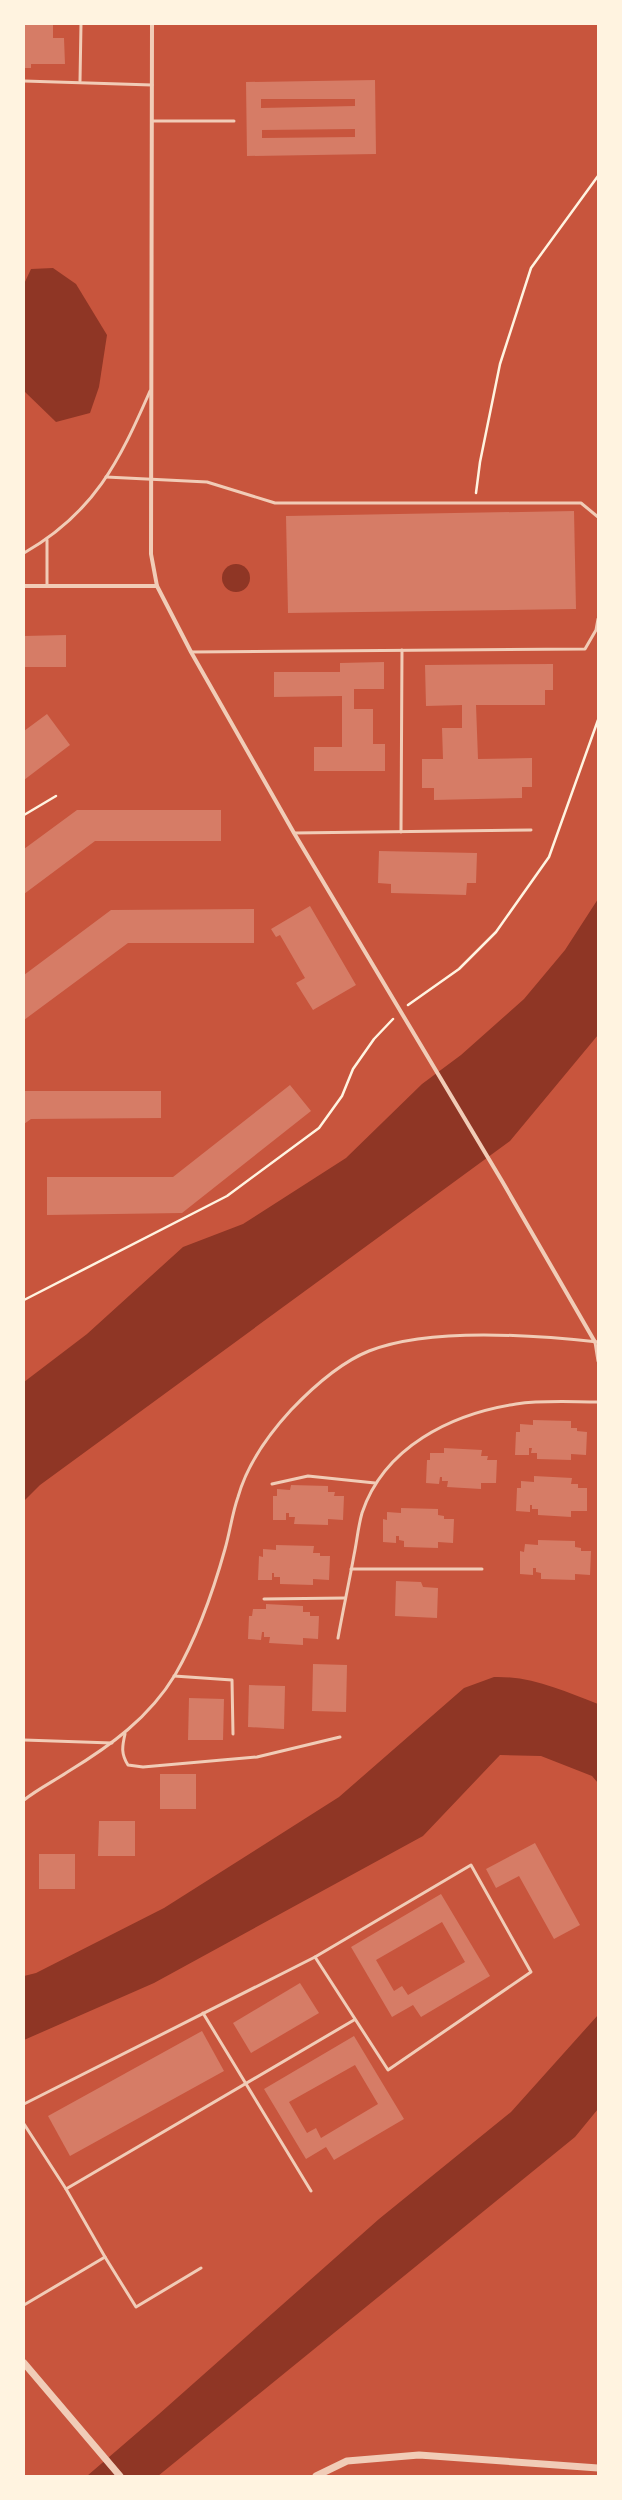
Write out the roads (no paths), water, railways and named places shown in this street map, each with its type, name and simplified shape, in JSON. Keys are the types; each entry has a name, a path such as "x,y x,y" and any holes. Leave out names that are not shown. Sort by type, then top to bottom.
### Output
{"street":[{"path":"152,24 151,554 157,586 191,652 294,833 502,1181 596,1342"},
{"path":"24,586 157,586"},
{"path":"24,2363 74,2425 120,2476"},
{"path":"316,2476 347,2461 419,2455 598,2468"}],"lane":[{"path":"80,82 81,24"},
{"path":"24,81 152,85"},
{"path":"152,121 234,121"},
{"path":"24,553 47,540 68,524 89,502 120,458 152,387"},
{"path":"106,477 151,477 208,482 275,504 581,503 598,517"},
{"path":"47,540 47,586"},
{"path":"191,652 585,649 596,630 598,619"},
{"path":"401,832 402,650"},
{"path":"294,833 531,830"},
{"path":"24,1800 125,1734 144,1715 174,1676 197,1631 225,1550 238,1496 248,1472 258,1453 282,1420 314,1386 352,1359 370,1350 414,1339 438,1336 504,1336 596,1342 598,1361"},
{"path":"338,1638 362,1514 375,1483 398,1457 417,1440 464,1417 517,1404 598,1402"},
{"path":"272,1484 308,1476 375,1483"},
{"path":"351,1569 482,1569"},
{"path":"264,1598 345,1598"},
{"path":"174,1676 232,1680 233,1734"},
{"path":"125,1734 122,1749 124,1759 128,1765 143,1767 257,1757 340,1737"},
{"path":"24,1740 112,1743"},
{"path":"24,2104 315,1957 471,1864 531,1972 388,2070 354,2020 315,1957"},
{"path":"203,2014 311,2190"},
{"path":"66,2189 354,2020"},
{"path":"24,2124 66,2189 136,2307 201,2268"},
{"path":"24,2305 105,2257"}]}
